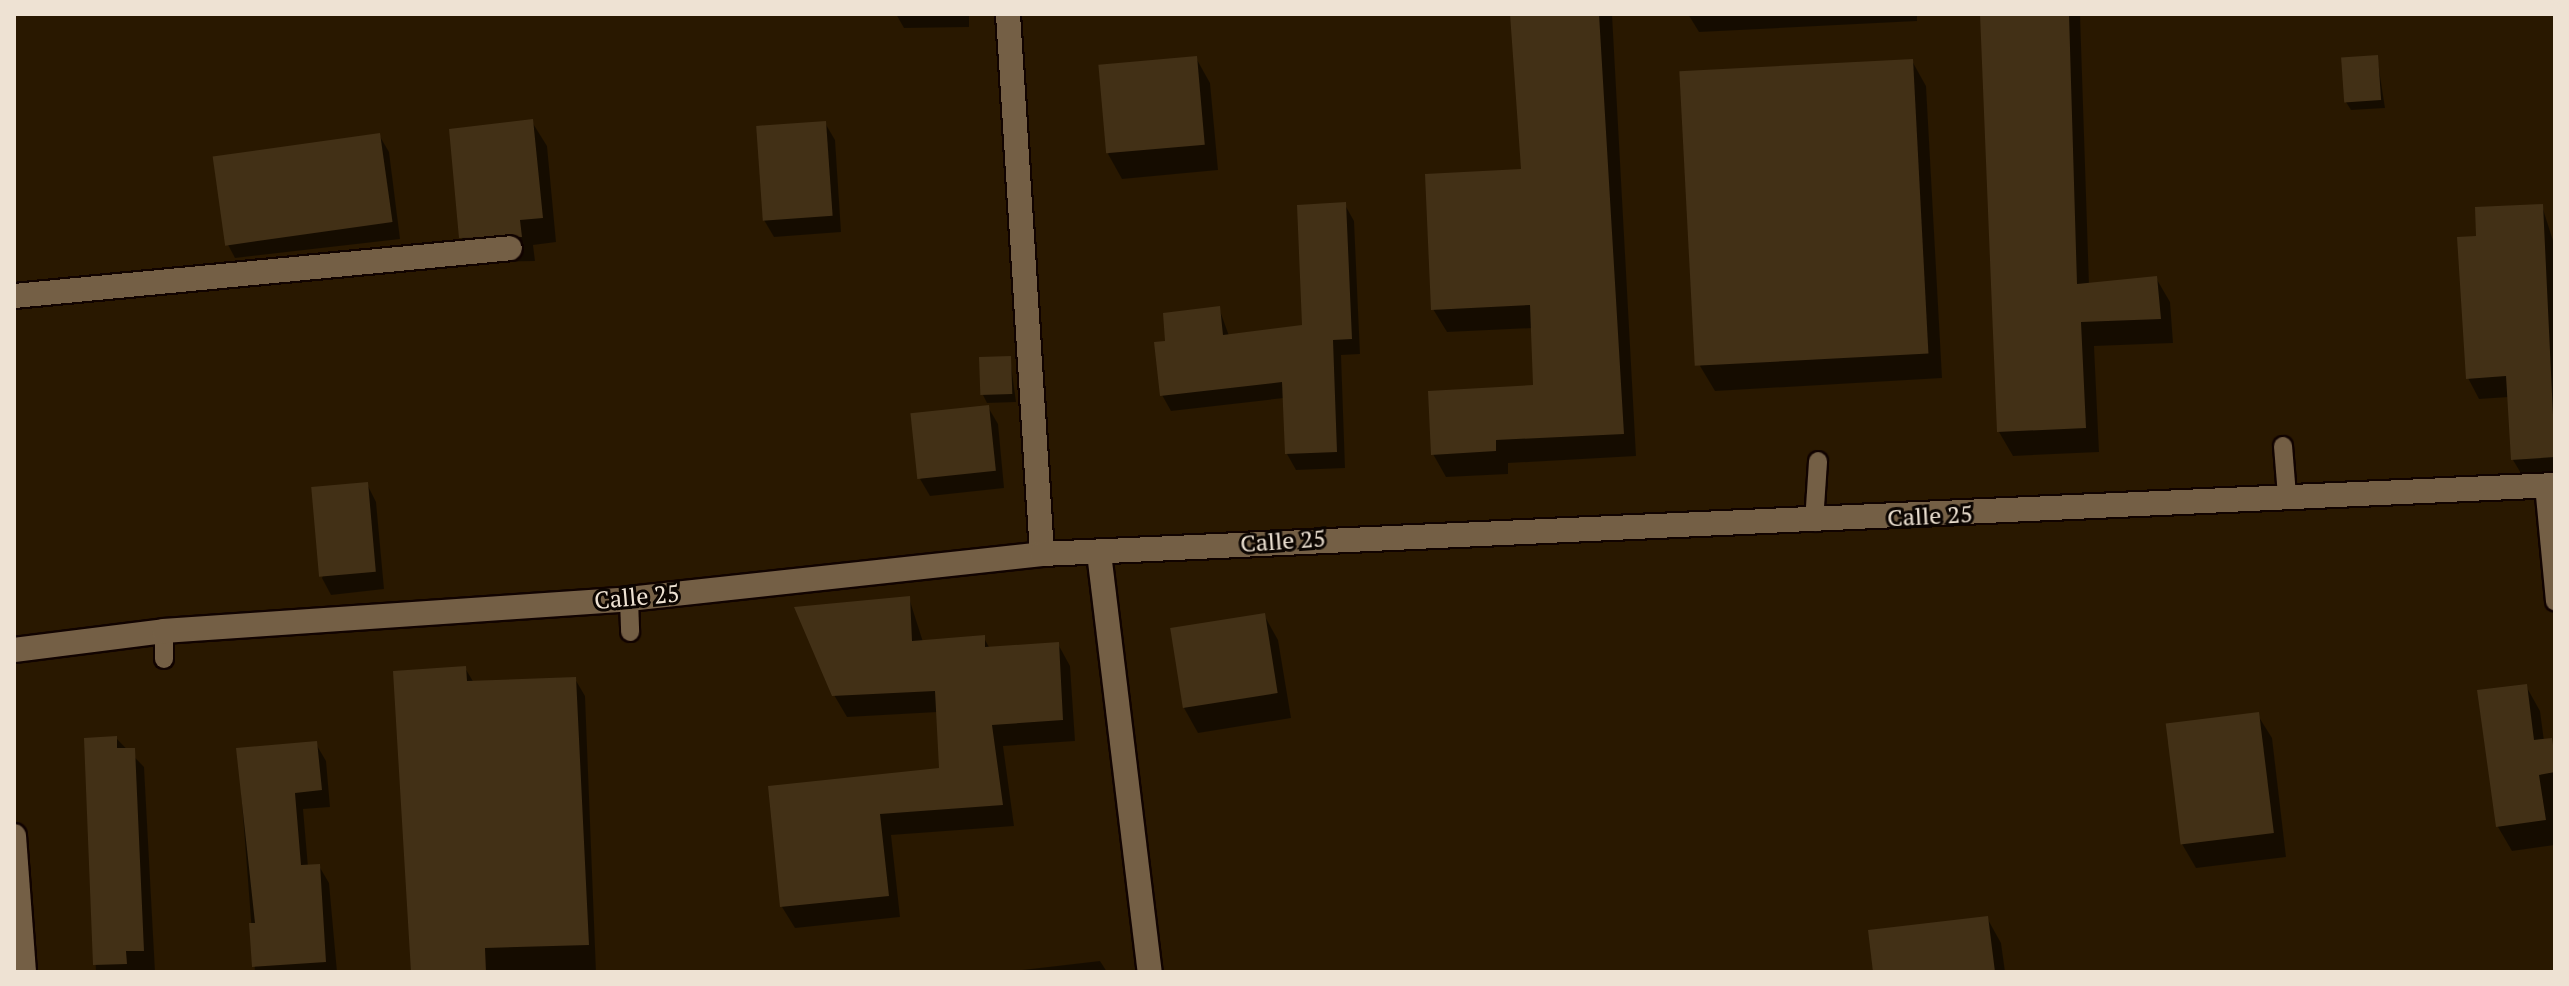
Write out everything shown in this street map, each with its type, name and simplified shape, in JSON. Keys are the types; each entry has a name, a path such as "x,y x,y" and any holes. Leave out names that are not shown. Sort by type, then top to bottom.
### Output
{"street":[{"path":"1008,14 1042,554"},
{"path":"14,296 510,248"},
{"name":"Calle 25","path":"14,650 164,631 629,599 1042,554 1099,553 1409,532 1814,522 2550,485"},
{"path":"1099,553 1150,972"},
{"path":"14,836 24,972"}],"lane":[{"path":"2283,446 2287,496"},
{"path":"1814,522 1818,461"},
{"path":"2550,485 2555,601"},
{"path":"629,599 630,632"},
{"path":"164,631 164,659"}],"building":[{"path":"1510,14 1599,14 1624,434 1496,440 1496,451 1431,455 1428,391 1533,385 1530,305 1431,310 1425,174 1521,169"},
{"path":"1980,14 2069,14 2077,284 2157,276 2161,319 2081,322 2086,428 1997,432"},
{"path":"2378,55 2381,100 2344,102 2341,58"},
{"path":"1197,56 1205,145 1106,153 1098,65"},
{"path":"1913,59 1928,354 1695,366 1679,71"},
{"path":"533,119 543,218 520,220 522,237 459,238 449,129"},
{"path":"826,121 833,216 763,221 756,126"},
{"path":"380,133 393,222 225,246 213,157"},
{"path":"1346,202 1352,339 1333,340 1337,452 1285,454 1282,382 1160,396 1154,342 1165,341 1163,313 1220,306 1223,335 1302,325 1297,205"},
{"path":"2543,204 2555,457 2511,460 2506,376 2466,379 2457,237 2476,236 2475,207"},
{"path":"1011,356 1012,394 980,395 979,357"},
{"path":"989,405 996,471 917,479 910,413"},
{"path":"368,482 376,572 319,577 311,487"},
{"path":"910,596 912,641 985,635 985,647 1059,642 1063,720 992,725 1003,805 880,814 889,896 780,907 768,786 939,768 935,691 832,696 794,607"},
{"path":"1265,613 1278,693 1183,708 1170,628"},
{"path":"466,666 467,681 576,677 589,945 485,948 486,972 411,972 393,671"},
{"path":"2527,684 2534,740 2552,738 2555,759 2555,772 2539,775 2546,820 2496,827 2477,690"},
{"path":"2259,712 2274,833 2181,845 2166,723"},
{"path":"117,736 117,748 135,748 144,951 126,951 127,964 93,965 84,738"},
{"path":"317,741 322,790 295,793 301,865 320,864 326,962 252,967 249,923 255,923 236,748"},
{"path":"1988,916 1995,972 1873,972 1868,930"}]}
